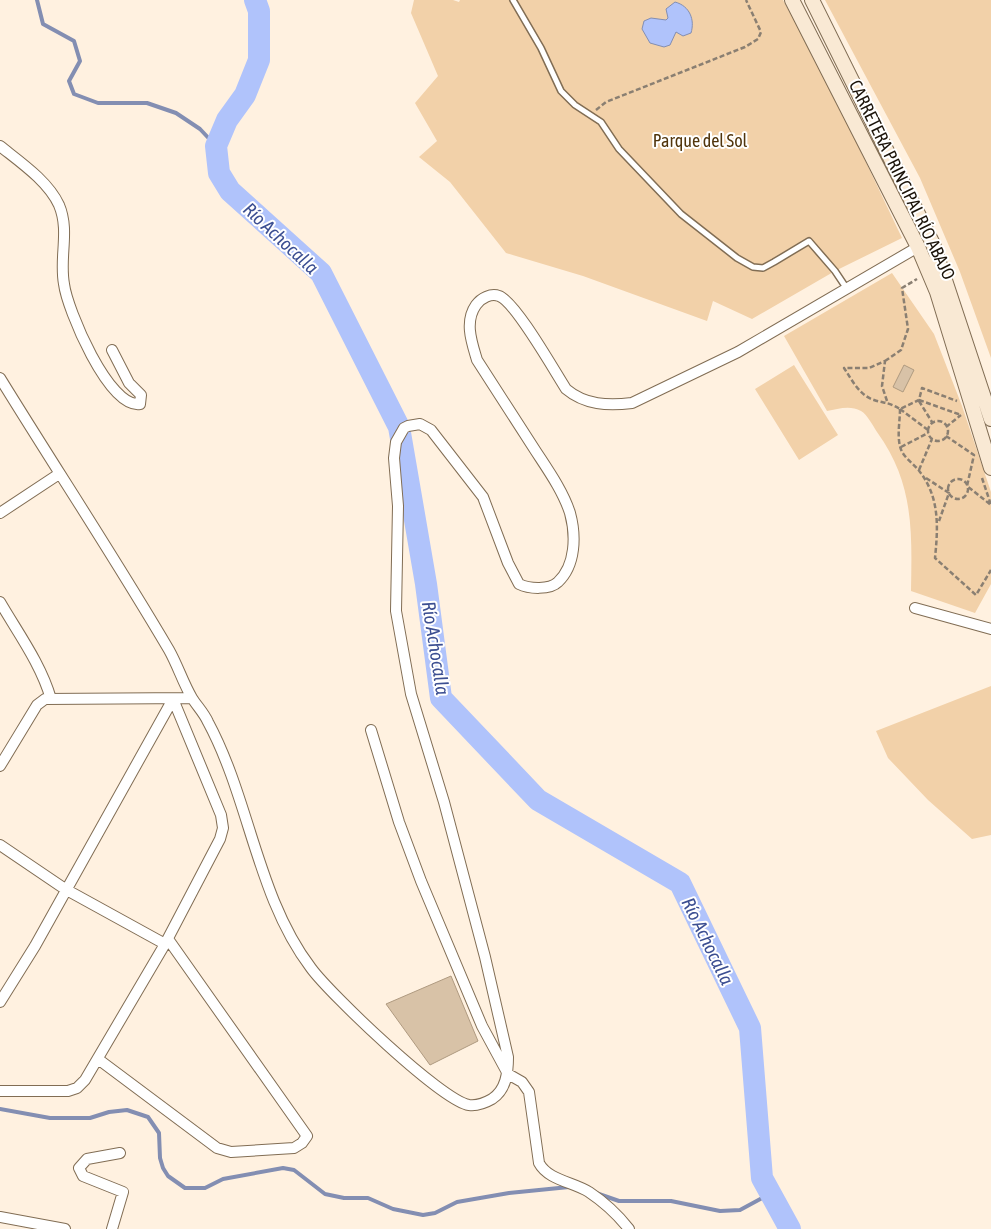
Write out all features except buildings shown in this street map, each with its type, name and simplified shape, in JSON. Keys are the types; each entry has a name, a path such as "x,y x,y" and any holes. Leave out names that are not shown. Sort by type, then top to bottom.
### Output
{"main road":[{"name":"CARRETERA PRINCIPAL RÍO ABAJO","path":"792,0 918,247 948,326 985,470"},
{"name":"CARRETERA PRINCIPAL RÍO ABAJO","path":"812,0 933,244 991,419"},
{"path":"918,247 926,247 933,244"}],"street":[{"path":"0,146 48,187 58,203 65,221 63,282 70,312 111,386 129,403 140,404 141,396 129,382 112,350"},
{"path":"0,378 171,653 192,698 207,720 229,765 269,885 289,935 312,969 432,1084 452,1098 468,1105 485,1104 499,1095 508,1074 505,1042 486,957 444,802 411,694 396,611 398,506 394,458 396,442 404,428 413,424 427,426 439,437 483,497 508,563 519,584 532,588 549,587 557,584 565,574 572,559 573,539 570,514 556,484 477,360 470,337 470,324 473,310 478,302 491,295 498,295 504,298 520,317 566,389 574,396 589,402 618,405 632,403 738,352 918,247"},
{"path":"0,513 59,474"},
{"path":"0,602 42,675 51,699"},
{"path":"915,608 991,629"},
{"path":"0,766 37,705 45,699 192,698"},
{"path":"0,1002 35,946 65,889 173,699"},
{"path":"0,1091 68,1091 77,1088 85,1080 166,941 213,853 223,828 210,786 173,699"},
{"path":"371,730 399,822 420,881 482,1026 508,1074 522,1082 529,1092 539,1163 543,1172 588,1192 612,1209 629,1229"},
{"path":"0,845 65,889 166,941 306,1136 302,1144 294,1148 231,1152 217,1148 98,1059"},
{"path":"112,1229 123,1192 83,1176 79,1168 87,1159 120,1153"},
{"path":"0,1217 65,1229"}],"lane":[{"path":"512,0 541,48 561,91 575,105 601,122 619,149 681,214 737,258 753,267 763,268 809,241 835,271 847,289"}],"path":[{"path":"590,114 606,102 745,47 758,39 761,32 746,0"},
{"path":"928,272 902,288 908,329 900,350 885,362 869,368 844,368 858,390 873,400 887,401 900,409 928,432 932,439"},
{"path":"885,362 882,386 887,401"},
{"path":"932,422 919,400 922,388 956,401 964,423"},
{"path":"900,409 919,400 961,415"},
{"path":"900,409 898,440 913,465 924,478 935,505 938,522 935,558 976,595 991,570"},
{"path":"946,426 961,415"},
{"path":"932,422 942,422 946,426 946,436"},
{"path":"901,447 928,432 932,422"},
{"path":"932,439 941,440 946,436"},
{"path":"946,436 974,455"},
{"path":"919,470 932,439"},
{"path":"972,447 977,464"},
{"path":"924,478 956,498 962,498 967,493 974,455"},
{"path":"985,470 991,505"},
{"path":"938,522 949,493 948,486 955,480 961,480 991,505"}],"green space":[{"name":"Parque del Sol","path":"414,0 453,0 459,2 460,0 783,0 824,74 902,238 835,271 752,319 713,301 707,321 583,276 506,253 450,182 419,157 437,141 415,103 438,76 411,13"},
{"path":"825,0 991,0 991,358 960,272 920,178"},
{"path":"892,273 934,334 962,406 991,492 991,584 975,613 911,591 911,548 908,508 898,470 889,451 870,420 861,411 848,408 827,411 784,336"},
{"path":"794,365 838,435 799,460 755,389"},
{"path":"991,686 991,835 972,839 928,800 888,758 876,731"}],"water":[{"path":"675,2 688,10 692,19 691,33 683,36 676,32 670,45 664,47 650,43 642,29 644,21 651,18 666,20 668,18 666,9"}],"waterway":[{"path":"37,0 43,24 74,41 80,61 69,81 74,94 98,103 147,103 176,113 200,129 216,146"},
{"name":"Río Achocalla","path":"255,0 259,11 259,60 245,95 227,120 216,146 219,173 230,191 321,273 399,427 426,584 441,698 538,800 680,883 750,1028 762,1178 790,1229"},
{"path":"0,1109 50,1118 90,1118 109,1112 127,1110 148,1117 159,1133 160,1158 163,1168 168,1176 185,1188 205,1188 223,1179 283,1168 294,1170 325,1194 344,1198 368,1198 393,1209 423,1215 435,1213 457,1202 509,1193 569,1187"},
{"path":"596,1193 619,1201 671,1201 720,1211 740,1210 777,1190 772,1196"}]}
